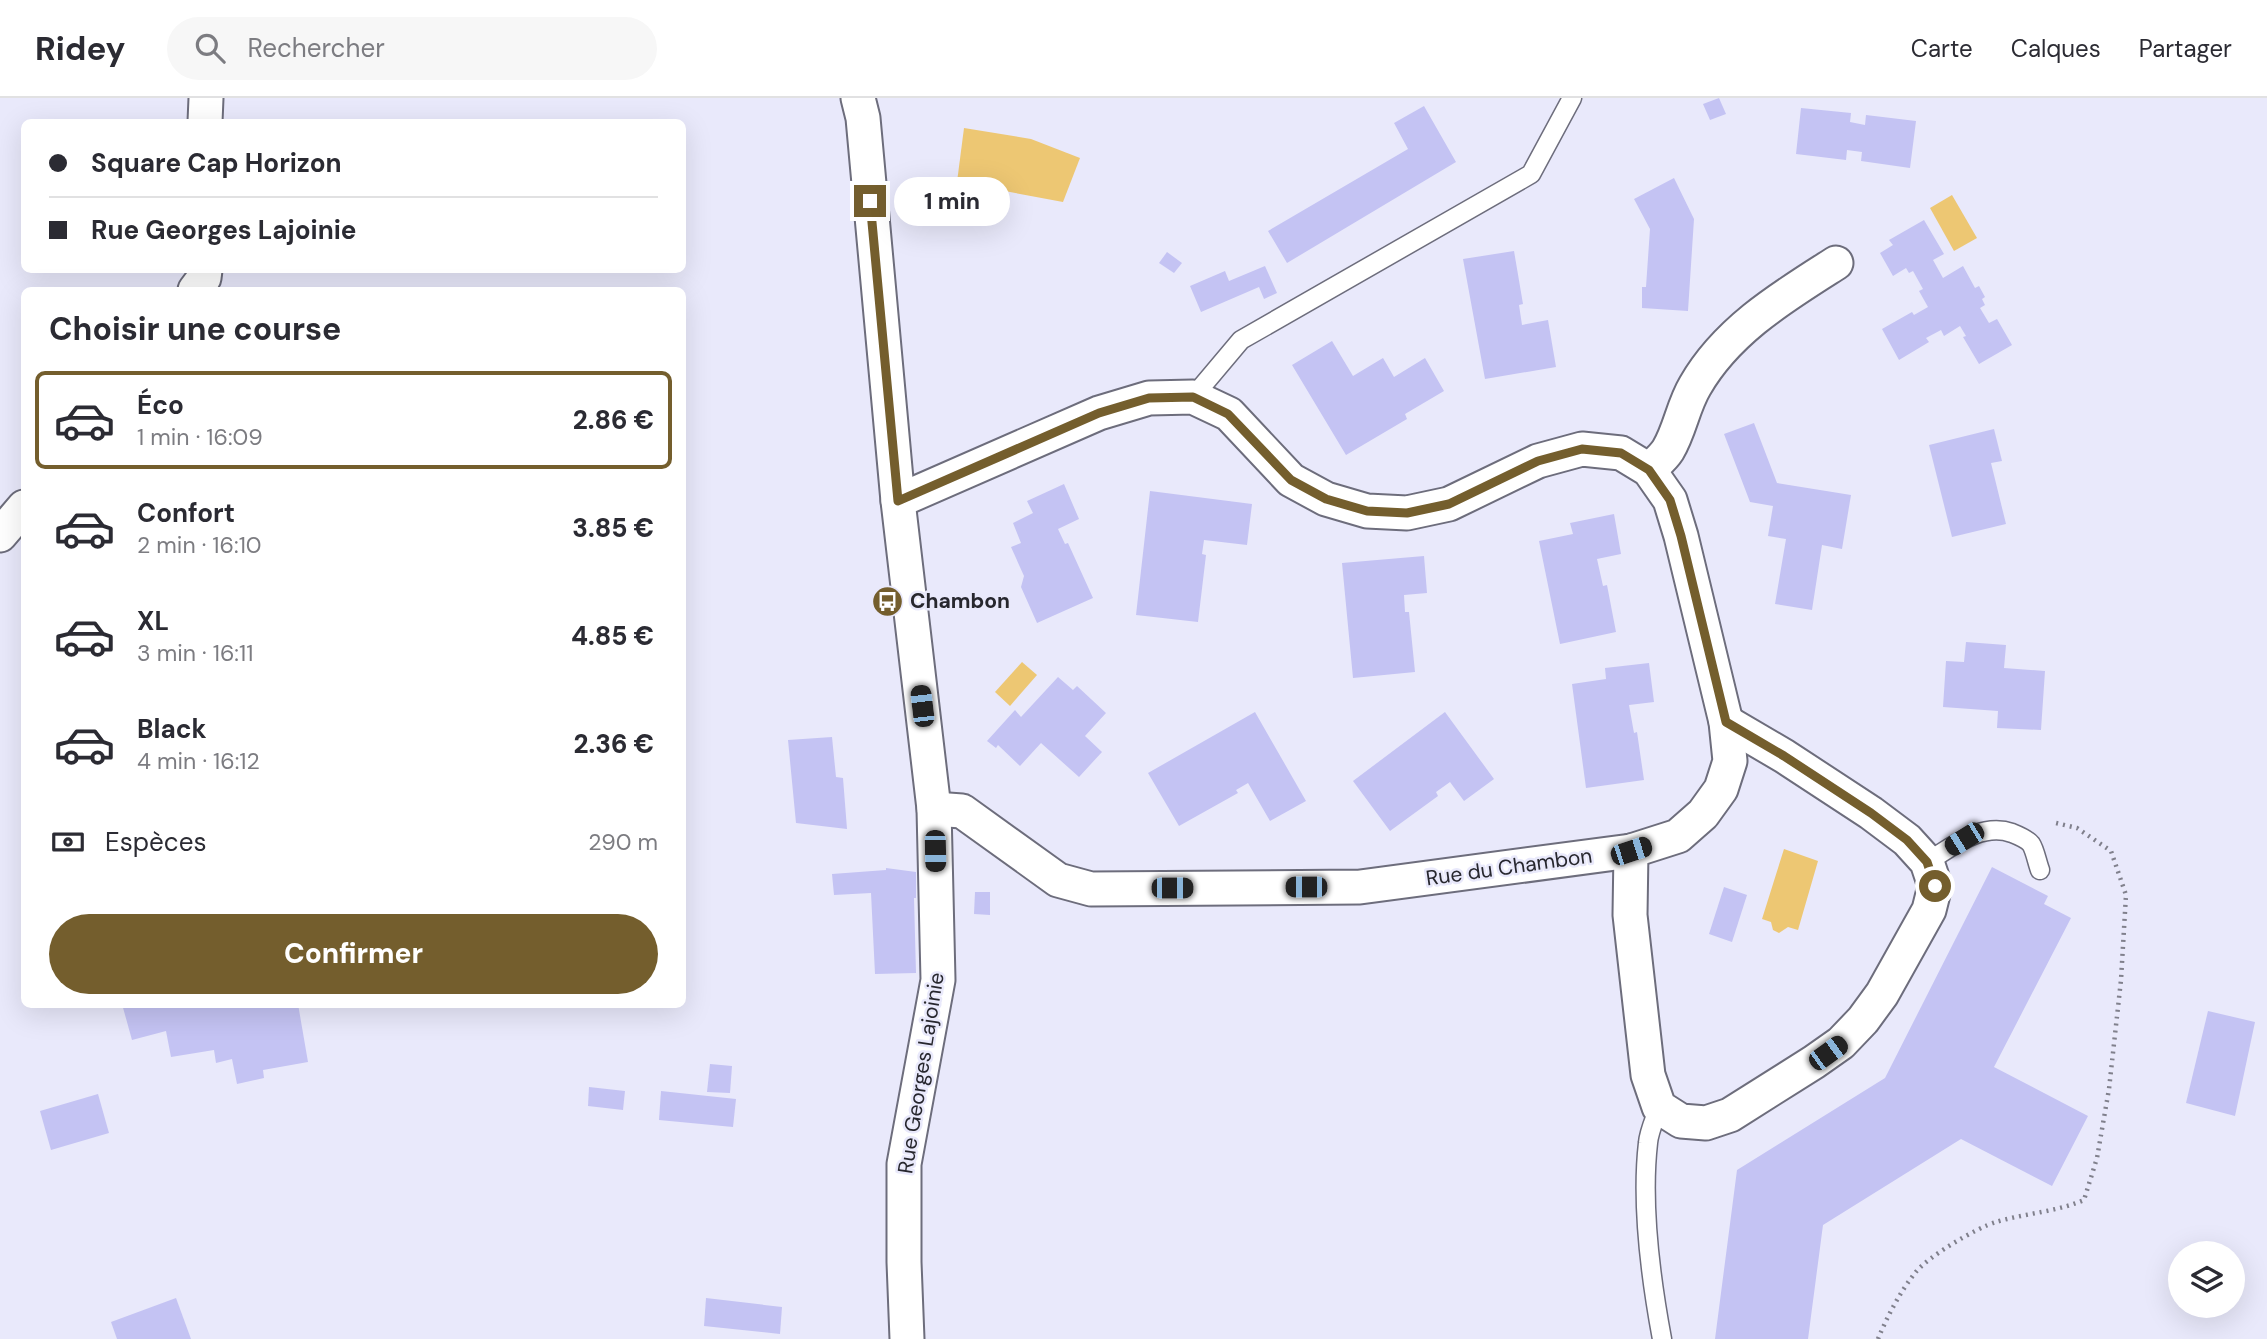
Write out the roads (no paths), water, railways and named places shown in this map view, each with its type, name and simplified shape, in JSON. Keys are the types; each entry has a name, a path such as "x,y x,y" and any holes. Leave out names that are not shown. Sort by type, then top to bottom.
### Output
{"street":[{"path":"205,98 205,119"},
{"name":"Rue Georges Lajoinie","path":"858,98 863,118 898,501 934,809 937,980 904,1164 907,1339"},
{"path":"1649,470 1667,452 1694,386 1716,357 1746,325 1780,299 1836,263"},
{"name":"Rue du Chambon","path":"898,501 1099,413 1149,398 1193,397 1228,414 1291,480 1326,499 1367,511 1407,513 1449,504 1538,461 1582,449 1621,453 1649,470 1670,500 1726,722 1730,761 1721,789 1703,814 1678,836 1631,851 1360,887 1091,889 1058,880 962,811 934,809"},
{"path":"0,535 21,510"},
{"path":"1631,851 1631,928 1648,1075 1659,1107 1681,1121 1706,1123 1730,1115 1841,1043 1863,1020 1882,994 1928,910 1935,886 1927,862 1907,840 1871,813 1726,722"}],"lane":[{"path":"1193,397 1241,340 1531,174 1572,98"},
{"path":"1927,862 1964,839 1985,830 2002,830 2031,843 2040,870"},
{"path":"1659,1107 1648,1140 1646,1188 1653,1291 1662,1339"}],"place":[{"name":"Chambon","path":"887,601"}]}
